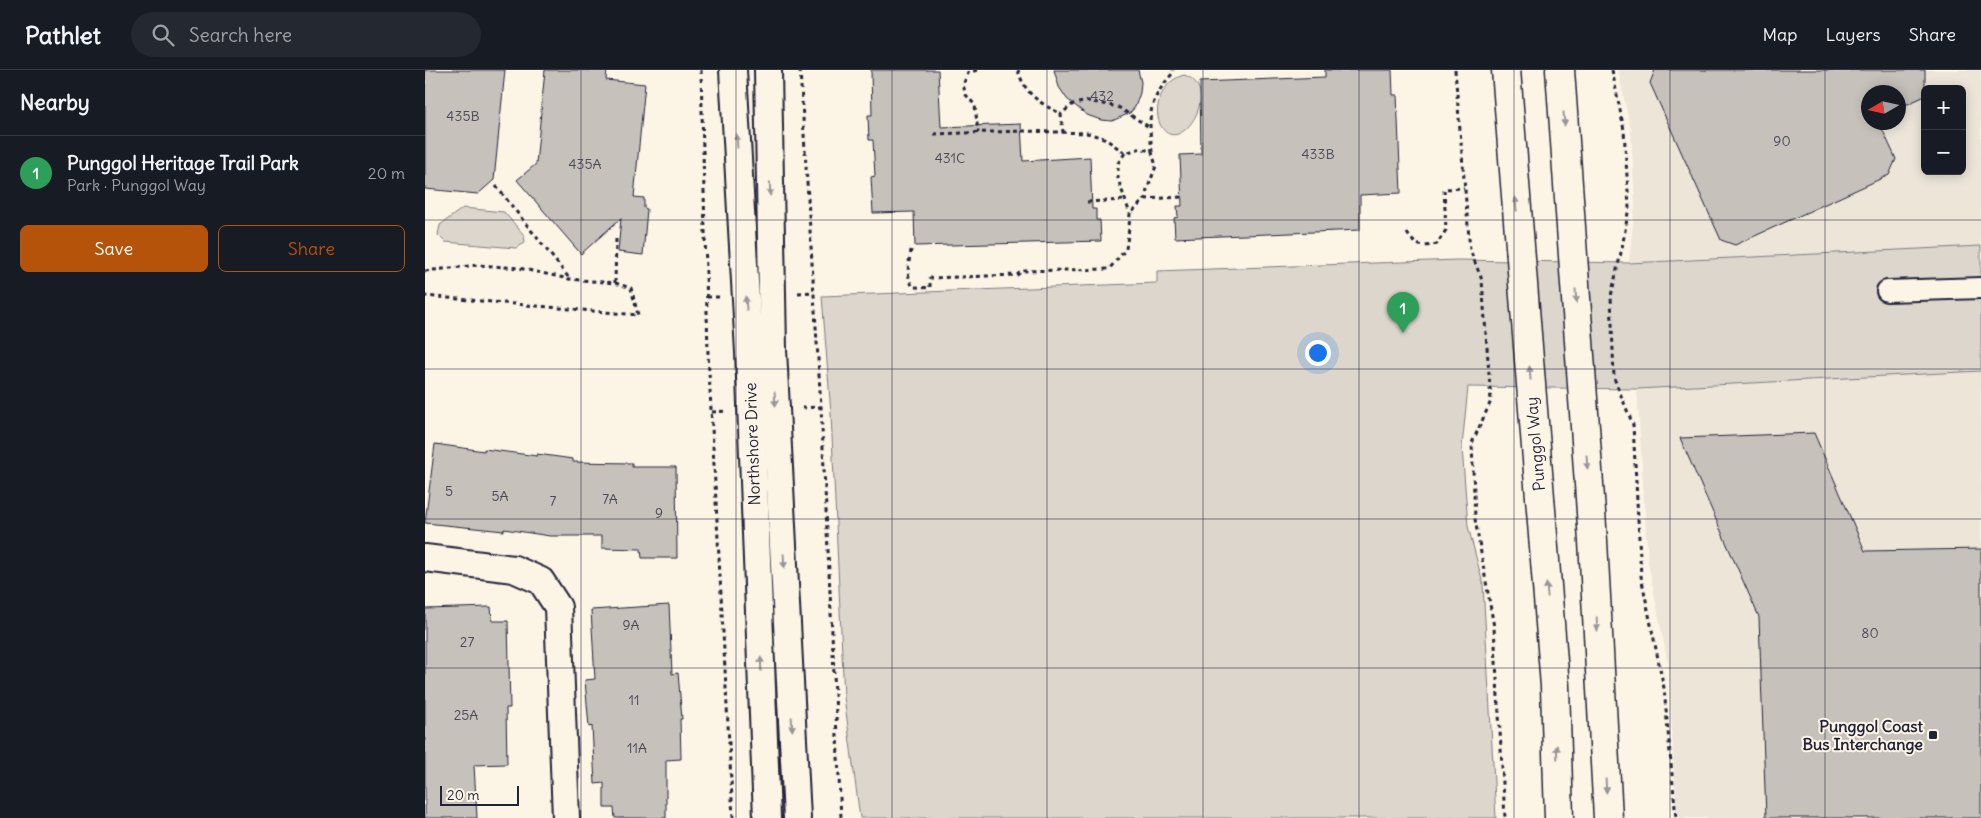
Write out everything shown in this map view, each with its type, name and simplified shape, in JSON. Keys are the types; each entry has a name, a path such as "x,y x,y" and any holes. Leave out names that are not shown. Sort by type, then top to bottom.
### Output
{"main road":[{"name":"Punggol Way","path":"1505,70 1555,686 1559,818"},
{"path":"1560,70 1584,413 1608,818"}],"street":[{"name":"Northshore Drive","path":"733,70 749,352 767,818"},
{"name":"Northshore Drive","path":"768,70 773,350 797,818"},
{"path":"1887,290 1981,288"},
{"path":"425,558 514,569 541,581 558,607 566,818"}],"path":[{"path":"701,70 709,354 733,818"},
{"path":"800,70 821,398 841,818"},
{"path":"977,70 968,74 963,84 966,95 975,105 978,133"},
{"path":"1018,70 1021,80 1035,100 1061,114"},
{"path":"1130,214 1145,199 1156,166 1149,127 1152,104 1173,73 1173,70"},
{"path":"1455,70 1469,250 1482,280 1491,401 1472,443 1475,519 1494,627 1505,818"},
{"path":"1612,70 1625,130 1629,207 1611,296 1614,378 1633,426 1641,576 1664,688 1676,818"},
{"path":"1061,114 1073,104 1088,101 1119,107 1149,127"},
{"path":"1061,114 1063,132"},
{"path":"934,134 1087,133 1104,138 1125,153"},
{"path":"911,250 907,270 908,279 913,287 921,288 930,288 930,278 1017,275 1021,271 1109,269 1126,249 1130,214 1117,179 1118,163 1125,153 1141,148 1152,152"},
{"path":"496,186 569,279"},
{"path":"1407,233 1413,243 1425,247 1437,244 1446,230 1444,189 1464,188"},
{"path":"1145,199 1182,197"},
{"path":"1087,202 1125,200"},
{"path":"615,283 616,239"},
{"path":"425,271 478,265 519,268 569,279 615,283 631,288 638,315 425,296"}],"shaded area":[{"path":"1618,70 1981,70 1981,246 1629,263 1635,204 1631,130"},
{"path":"1184,75 1195,82 1200,93 1199,106 1194,119 1186,129 1177,134 1168,133 1160,124 1158,117 1159,101 1161,94 1171,82"},
{"path":"463,208 504,212 524,235 525,243 516,248 445,242 438,235 440,225"},
{"path":"1981,246 1981,371 1637,389 1468,387 1462,447 1468,526 1483,584 1496,818 860,818 844,697 831,414 822,296 1157,283 1157,271 1457,260 1629,263"},
{"path":"1981,371 1981,818 1677,818 1668,664 1648,562 1637,389"}],"building":[{"path":"425,70 505,70 494,180 478,194 425,189"},
{"path":"545,70 607,70 606,80 645,84 634,197 644,198 644,208 647,209 643,255 618,252 621,218 581,254 517,180 536,164"},
{"path":"871,70 938,70 941,127 1021,124 1023,161 1090,157 1092,209 1096,209 1096,220 1100,220 1101,241 915,246 914,212 873,213 871,177 875,176 873,140 869,140 868,115 872,115"},
{"path":"1054,70 1138,70 1141,82 1140,93 1135,107 1130,113 1112,121 1101,120 1087,115 1067,99 1059,87"},
{"path":"1325,70 1392,70 1393,95 1397,95 1401,193 1360,195 1360,230 1175,238 1174,218 1178,217 1177,206 1182,206 1180,155 1201,154 1200,82 1325,77"},
{"path":"1655,70 1925,70 1925,85 1921,85 1921,98 1906,105 1906,85 1861,85 1861,130 1883,130 1896,159 1889,175 1735,245 1721,240 1650,83"},
{"path":"1814,433 1865,551 1981,549 1981,818 1766,818 1759,617 1680,438"},
{"path":"435,444 484,451 484,449 537,456 537,454 573,459 573,462 632,463 632,467 676,467 677,558 642,558 641,549 602,548 602,536 550,536 504,529 504,531 425,523"},
{"path":"669,605 672,674 678,673 682,719 680,719 681,759 666,760 666,818 615,818 614,808 604,808 604,783 595,784 592,726 589,727 585,680 595,679 591,610"},
{"path":"491,607 492,621 508,621 510,708 506,708 507,764 474,765 477,818 425,818 425,609"}],"place":[{"name":"Punggol Heritage Trail Park","path":"1403,333"},
{"name":"Punggol Coast Bus Interchange","path":"1933,735"}]}
